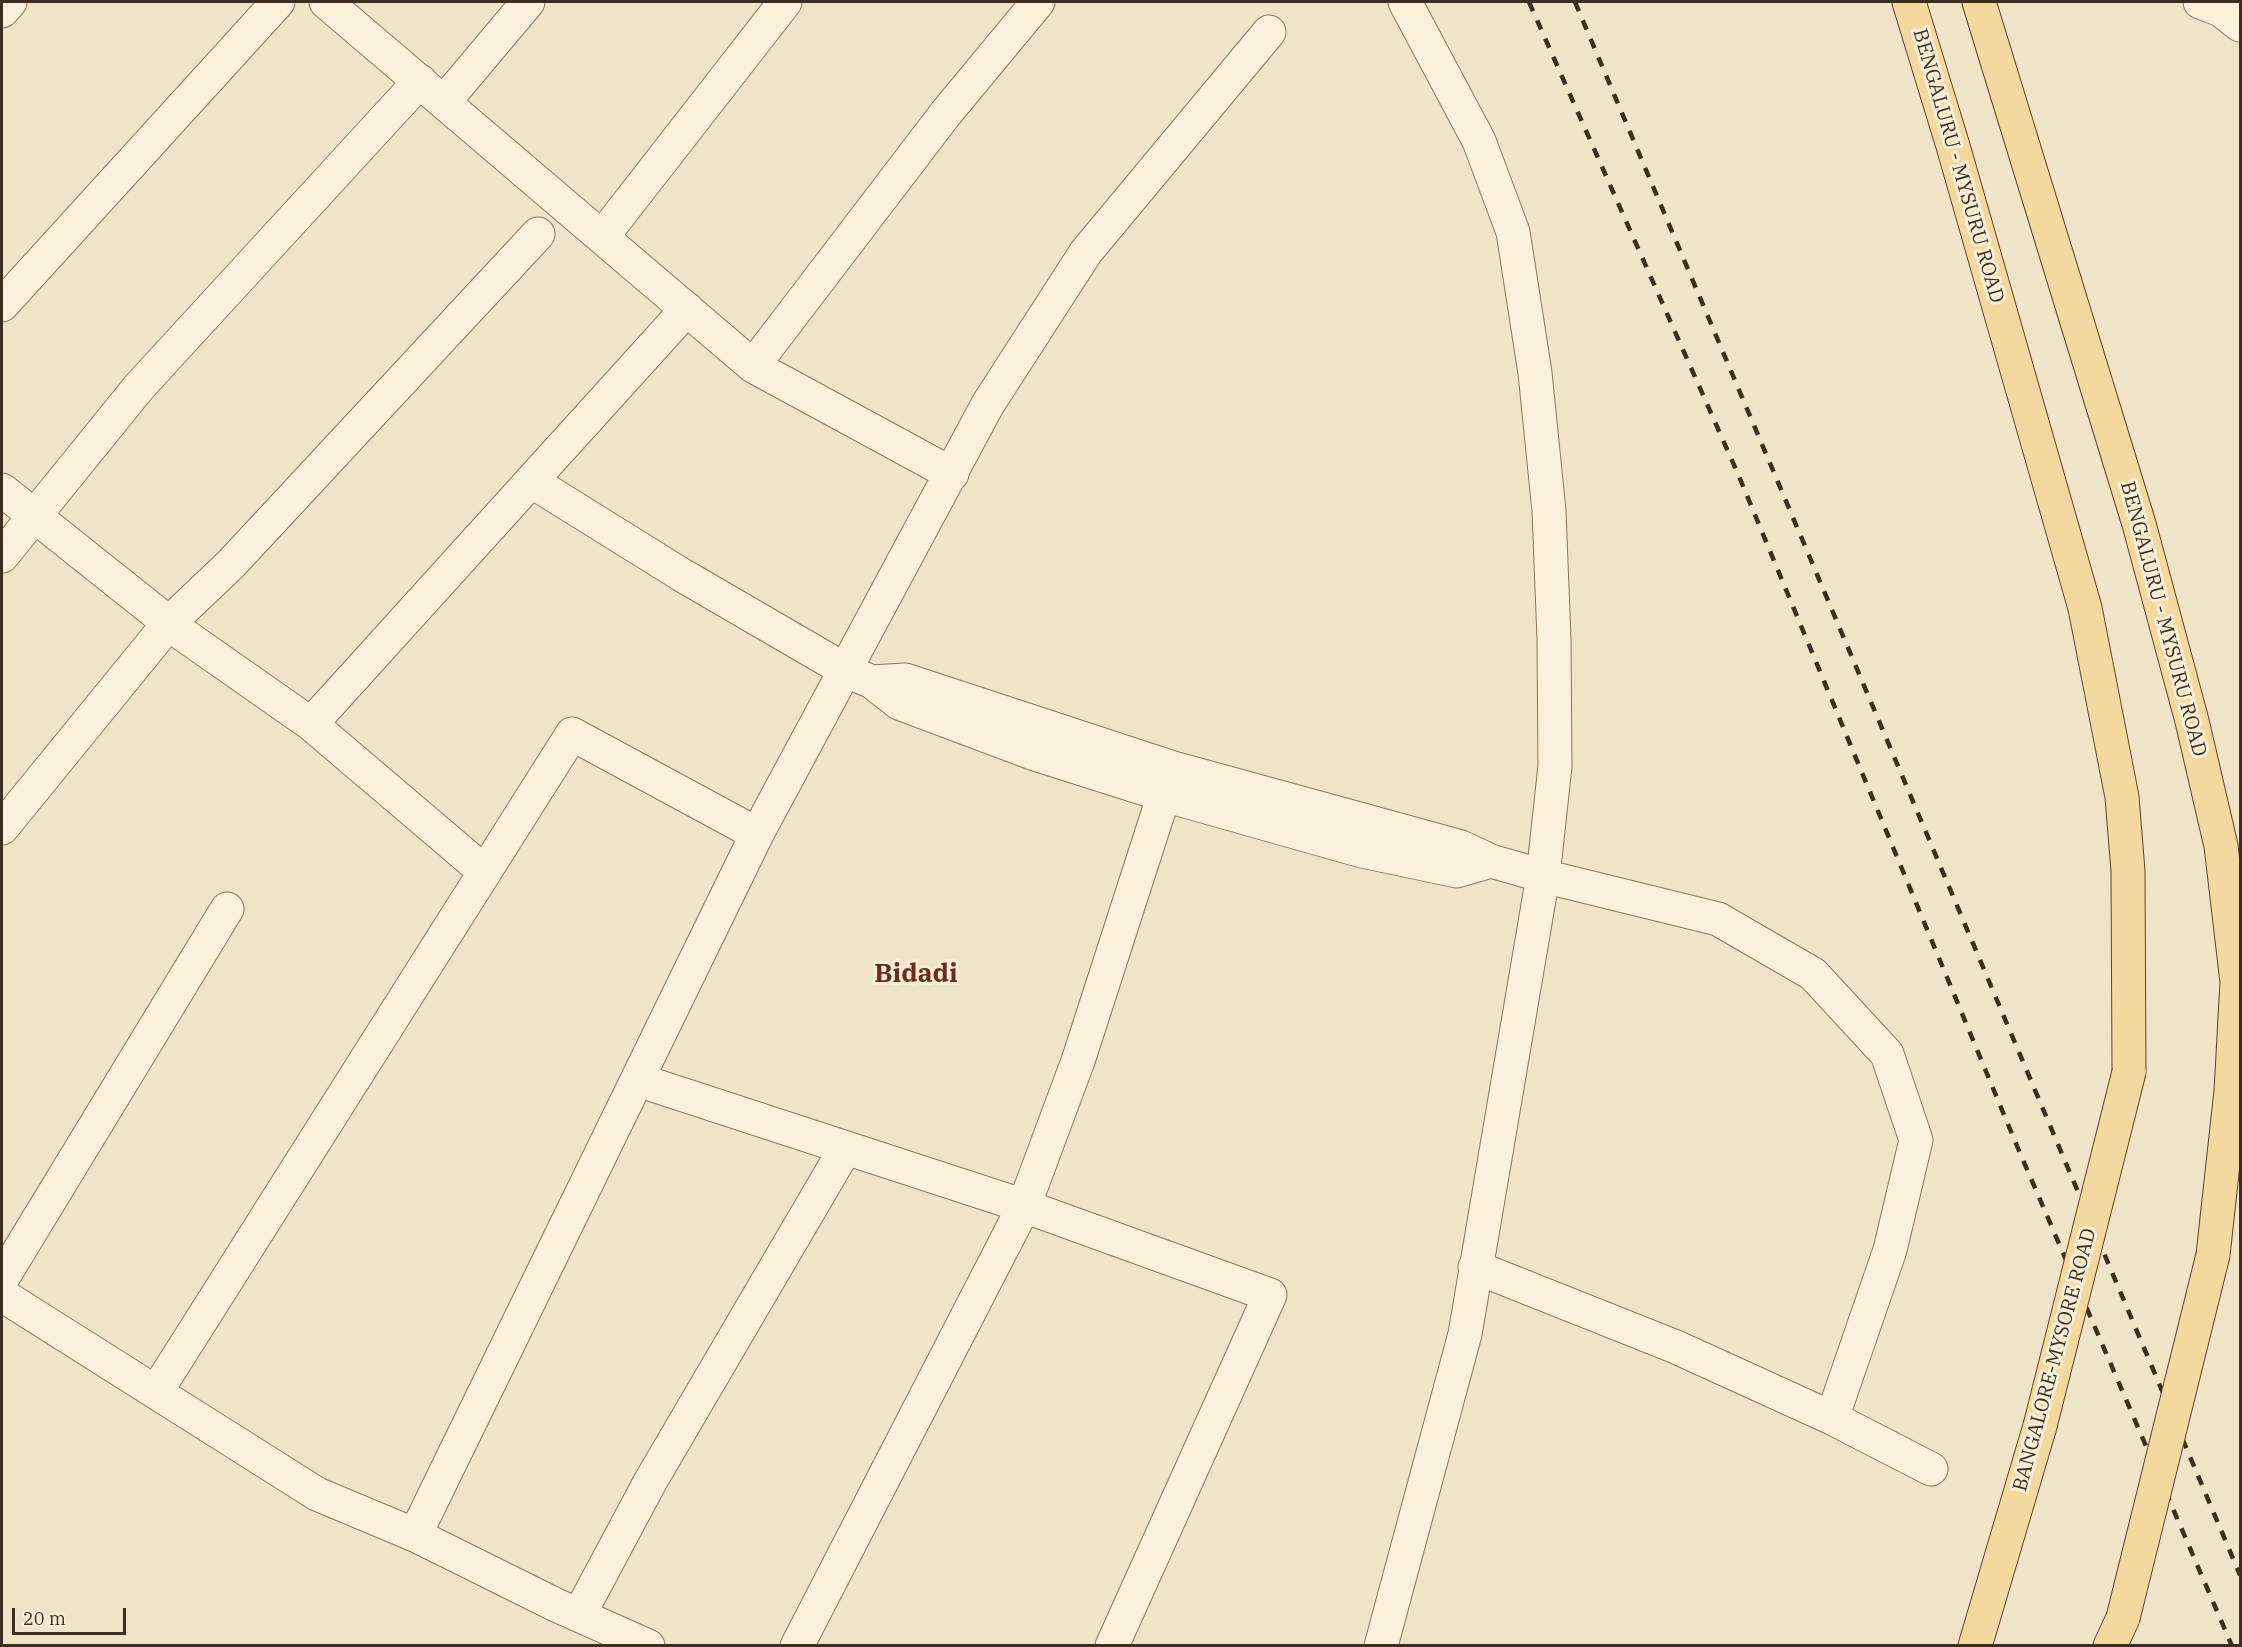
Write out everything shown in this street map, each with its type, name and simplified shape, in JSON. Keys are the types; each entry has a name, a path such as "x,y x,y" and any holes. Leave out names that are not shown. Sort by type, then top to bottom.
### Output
{"main road":[{"name":"BENGALURU - MYSURU ROAD","path":"1909,2 1957,157 2085,608 2122,797 2128,871 2129,1072"},
{"name":"BENGALURU - MYSURU ROAD","path":"1979,2 2139,524 2192,721 2221,846 2237,981 2231,1091 2213,1255 2116,1632"},
{"name":"BANGALORE-MYSORE ROAD","path":"1976,1646 2040,1426 2129,1072"}],"street":[{"path":"2,10 10,2"},
{"path":"2,305 278,2"},
{"path":"326,2 753,366 952,474"},
{"path":"2,556 139,387 432,92 528,2"},
{"path":"602,237 785,2"},
{"path":"753,366 946,113 1038,2"},
{"path":"1381,1646 1465,1334 1543,876 1555,766 1554,639 1549,511 1535,373 1515,244 1479,141 1405,2"},
{"path":"2200,2 2221,10 2241,25"},
{"path":"415,1535 757,834 860,677 952,474 988,404 1086,252 1269,32"},
{"path":"2,828 169,623 231,564 538,234"},
{"path":"311,724 687,309"},
{"path":"531,482 682,575 860,677 899,703 1035,754 1168,782 1362,851 1457,871 1491,861 1718,919 1813,974 1887,1054 1916,1140 1890,1250 1832,1418"},
{"path":"2,490 169,623 311,724 485,872"},
{"path":"156,1392 572,734 757,834"},
{"path":"797,1646 1024,1206 1078,1061 1168,782"},
{"path":"2,1279 227,909"},
{"path":"638,1080 1024,1206 1270,1294 1112,1646"},
{"path":"579,1615 650,1482 845,1149"},
{"path":"1475,1267 1676,1347 1832,1418 1931,1469"},
{"path":"2,1295 317,1494 415,1535 648,1646"}],"railway":[{"path":"1529,2 1738,474 2017,1146 2232,1646"},
{"path":"1575,2 2240,1575"}],"district":[{"name":"Bidadi","path":"916,974"}]}
